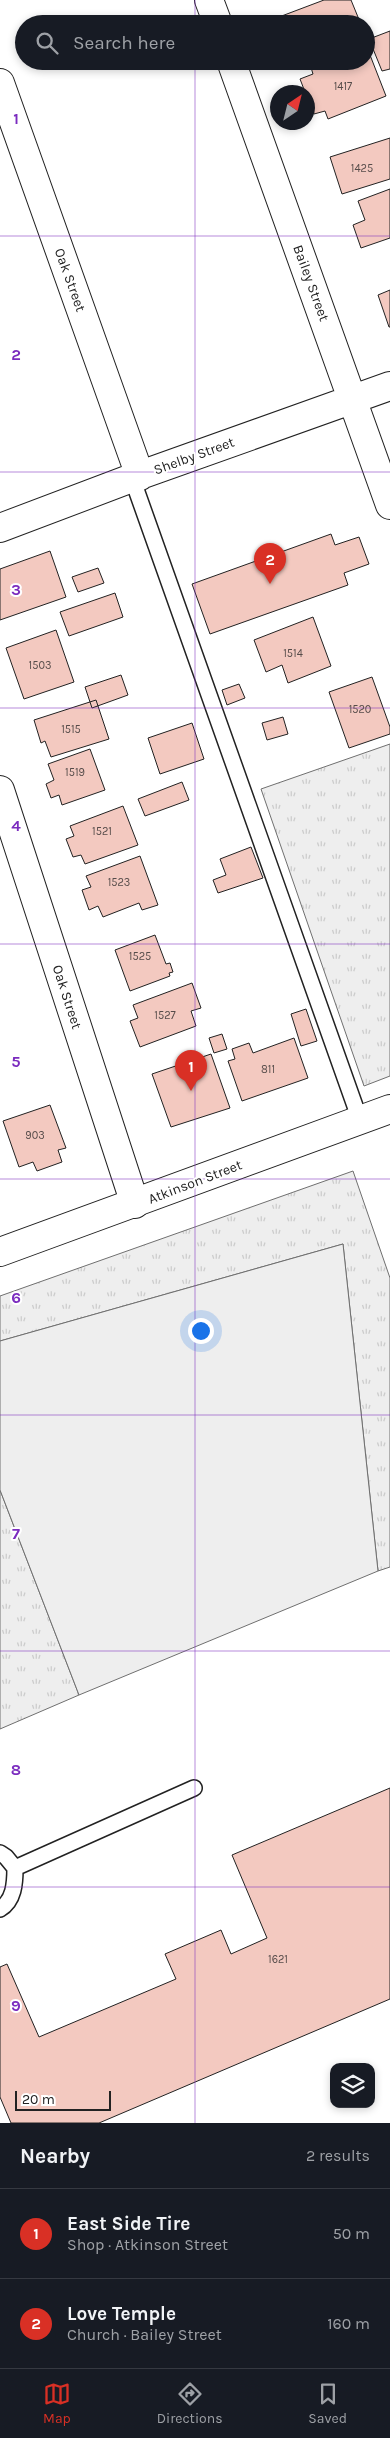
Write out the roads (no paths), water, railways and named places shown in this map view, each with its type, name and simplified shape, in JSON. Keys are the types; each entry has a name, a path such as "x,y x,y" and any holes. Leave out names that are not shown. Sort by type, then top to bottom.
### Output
{"street":[{"path":"209,0 215,15"},
{"name":"Bailey Street","path":"234,70 390,505"},
{"name":"Oak Street","path":"0,83 136,477"},
{"name":"Shelby Street","path":"0,528 390,386"},
{"name":"Oak Street","path":"0,790 135,1204"},
{"name":"Atkinson Street","path":"0,1252 390,1110"}],"lane":[{"path":"136,477 360,1120"},
{"path":"15,1868 194,1788"},
{"path":"0,1853 15,1868 15,1883 10,1898 0,1909"}],"place":[{"name":"Love Temple","path":"270,584"},
{"name":"East Side Tire","path":"191,1091"}]}
